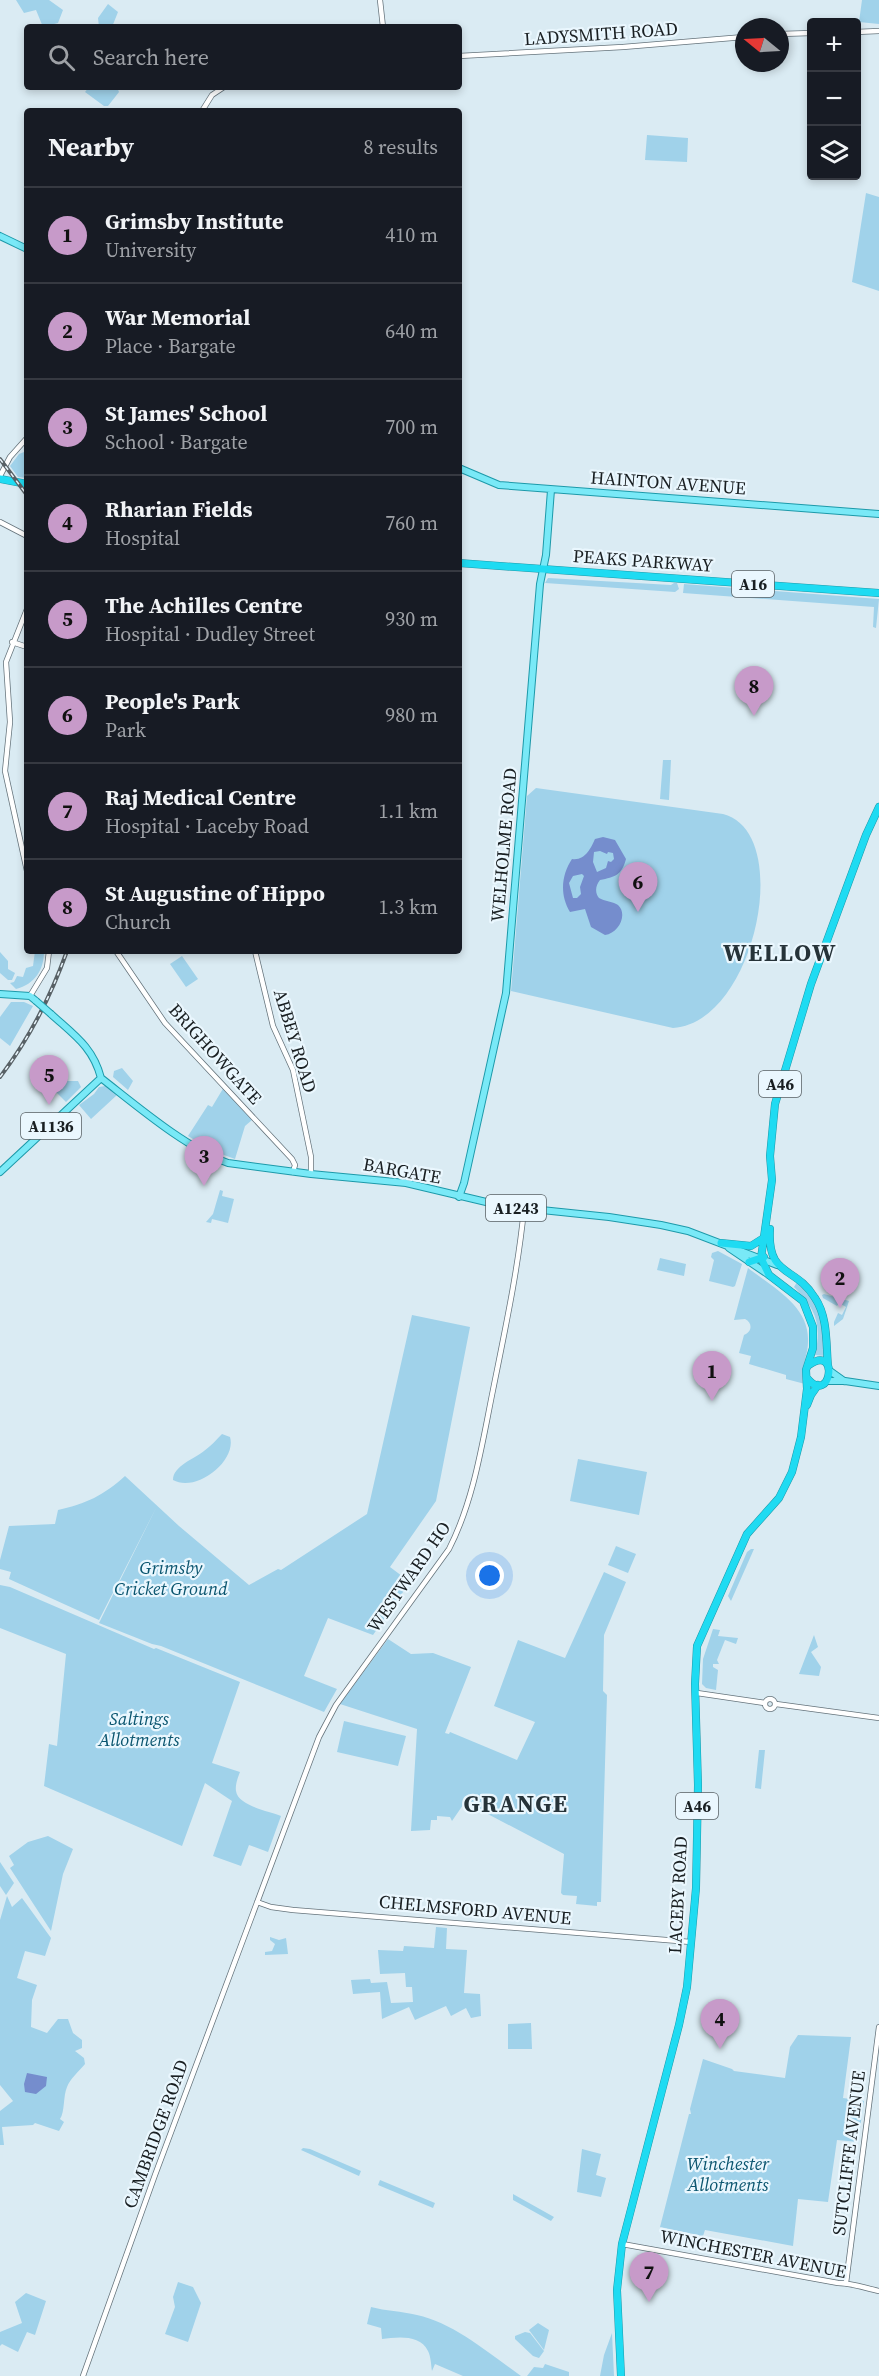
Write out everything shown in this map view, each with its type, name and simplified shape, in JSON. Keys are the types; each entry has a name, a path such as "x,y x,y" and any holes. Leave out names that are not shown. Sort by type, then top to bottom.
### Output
{"highway":[{"path":"1,476 24,483"},
{"name":"PEAKS PARKWAY","path":"462,562 879,592"},
{"name":"A46","path":"769,1275 761,1258 772,1180 770,1156 775,1104 822,955 879,807"},
{"name":"A46","path":"768,1219 769,1246 777,1265"},
{"path":"720,1243 751,1246 759,1243 764,1237"},
{"path":"749,1262 766,1254 769,1246"},
{"name":"BARGATE","path":"777,1265 811,1292 821,1310 829,1368"},
{"name":"BARGATE","path":"769,1275 803,1301 813,1327 813,1348 809,1365"},
{"path":"789,1289 796,1278"},
{"path":"807,1378 818,1385 826,1382 829,1368 819,1361 809,1365"},
{"name":"A46","path":"807,1378 806,1370 809,1365"},
{"name":"LACEBY ROAD","path":"801,1434 807,1378"},
{"name":"LACEBY ROAD","path":"621,2376 617,2290 622,2244 682,2015 687,1987 696,1888 697,1693 695,1657 697,1646 747,1534 779,1498 788,1482 796,1461 808,1403 818,1385"}],"main road":[{"path":"0,236 24,248"},
{"name":"HAINTON AVENUE","path":"462,469 495,485 879,514"},
{"name":"WELHOLME ROAD","path":"459,1197 506,993 540,584 544,568 551,490"},
{"path":"0,994 30,996 97,1060 101,1078"},
{"name":"BARGATE","path":"101,1078 182,1138 216,1159 244,1166 406,1183 459,1197 524,1209 637,1221 688,1231 777,1265"},
{"name":"A1136","path":"0,1172 101,1078"},
{"name":"BARGATE","path":"720,1243 769,1275"},
{"path":"829,1368 845,1381"},
{"path":"826,1382 845,1381 879,1386"}],"street":[{"path":"380,0 384,24"},
{"path":"861,32 879,31"},
{"path":"789,34 807,33"},
{"name":"LADYSMITH ROAD","path":"462,56 623,47 735,38"},
{"path":"204,108 212,95 220,90"},
{"path":"1,476 16,449 24,441"},
{"path":"0,522 24,534"},
{"path":"24,616 6,662 10,722 5,771 24,856"},
{"path":"12,642 24,646"},
{"path":"30,996 47,968 49,954"},
{"name":"BRIGHOWGATE","path":"118,954 165,1023 291,1159 295,1165 294,1172"},
{"name":"ABBEY ROAD","path":"256,954 273,1026 293,1070 311,1157 311,1174"},
{"name":"WESTWARD HO","path":"257,1902 315,1745 330,1716 449,1549 462,1522 478,1466 504,1337 524,1209"},
{"path":"697,1693 765,1703 770,1709 776,1704 879,1718"},
{"name":"CHELMSFORD AVENUE","path":"257,1902 293,1910 691,1942"},
{"name":"CAMBRIDGE ROAD","path":"83,2376 142,2208 257,1902"},
{"name":"SUTCLIFFE AVENUE","path":"846,2283 879,2027"},
{"name":"WINCHESTER AVENUE","path":"622,2244 846,2283 879,2291"}],"green space":[{"path":"16,0 49,0 63,10 58,23 54,24 42,24 36,10 24,13"},
{"path":"862,0 879,0 879,24 861,22"},
{"path":"108,4 118,12 113,24 99,24 98,18"},
{"path":"87,90 118,90 119,92 108,106 104,106 85,92"},
{"path":"647,135 688,138 687,162 645,160"},
{"path":"866,193 879,197 879,291 852,282"},
{"path":"24,452 24,478 18,477 10,466 19,454"},
{"path":"548,578 671,585 677,583 679,589 675,592 545,583"},
{"path":"684,584 879,599 876,628 873,627 874,607 683,593"},
{"path":"663,760 671,760 669,800 660,799"},
{"path":"536,788 723,814 745,828 757,854 760,888 756,926 744,963 726,995 702,1018 673,1028 511,991 527,796"},
{"path":"0,952 8,961 8,969 15,973 12,980 8,980 0,973"},
{"path":"35,954 44,954 40,970 33,980 16,989 10,983 14,982 17,976 23,977 26,968 33,966"},
{"path":"182,956 198,979 186,987 170,964"},
{"path":"11,1002 24,1002 33,1006 10,1046 0,1038 0,1017"},
{"path":"122,1068 133,1081 128,1090 113,1077 114,1071"},
{"path":"53,1081 78,1081 81,1087 66,1102 49,1085"},
{"path":"105,1086 117,1095 91,1119 79,1105 94,1094 99,1087"},
{"path":"224,1087 252,1120 245,1126 235,1159 213,1151 188,1136 208,1105 212,1107"},
{"path":"220,1190 223,1191 222,1196 234,1199 228,1223 212,1219 211,1223 206,1222 213,1214"},
{"path":"718,1251 742,1264 733,1287 709,1281 714,1260 711,1257 712,1253"},
{"path":"660,1258 686,1264 684,1276 657,1270"},
{"path":"748,1268 788,1299 803,1318 808,1342 803,1368 805,1384 786,1379 786,1375 749,1364 751,1356 739,1353 744,1335 749,1332 750,1327 745,1319 734,1320"},
{"path":"797,1282 817,1306 822,1324 825,1356 815,1355 817,1326 808,1303 794,1287"},
{"path":"824,1294 849,1301 843,1319 834,1326 838,1313 842,1315 846,1307 839,1303 837,1306 823,1298"},
{"name":"Grimsby Cricket Ground","path":"412,1315 470,1327 436,1501 390,1567 410,1582 373,1635 328,1618 304,1676 337,1689 324,1712 99,1623 156,1508 99,1620 9,1579 11,1572 0,1569 0,1560 9,1526 55,1524 58,1510 94,1498 125,1476 179,1526 249,1585 278,1569 281,1570 367,1514"},
{"path":"222,1434 230,1437 231,1446 221,1465 213,1472 193,1482 182,1483 173,1480 180,1467 207,1449"},
{"path":"578,1459 647,1472 639,1515 570,1501"},
{"path":"616,1546 636,1554 628,1573 608,1565"},
{"path":"754,1549 731,1601 728,1596 747,1552"},
{"path":"604,1572 626,1582 604,1635 603,1691 607,1695 601,1902 597,1902 597,1906 576,1904 577,1896 561,1893 564,1854 465,1802 452,1821 450,1817 437,1816 437,1820 431,1820 430,1830 411,1831 417,1729 340,1704 388,1639 411,1654 433,1653 471,1667 445,1733 450,1732 517,1760 535,1722 494,1706 518,1640 565,1658"},
{"name":"Saltings Allotments","path":"0,1585 10,1587 154,1649 240,1682 212,1763 240,1772 236,1791 242,1801 281,1816 268,1852 249,1845 241,1866 213,1856 232,1801 205,1783 182,1846 44,1786 49,1744 57,1746 66,1654 0,1628"},
{"path":"713,1629 720,1630 718,1636 738,1638 736,1644 725,1640 717,1660 719,1664 713,1664 713,1667 718,1670 716,1690 706,1688 702,1684 703,1659"},
{"path":"814,1635 818,1647 811,1652 821,1667 819,1676 799,1674"},
{"path":"344,1721 406,1736 398,1766 337,1752"},
{"path":"759,1750 765,1750 761,1789 755,1788"},
{"path":"48,1836 73,1849 63,1874 51,1931 10,1868 14,1865 9,1856 28,1842"},
{"path":"0,1862 14,1883 6,1895 0,1886"},
{"path":"7,1896 12,1907 22,1898 51,1938 45,1956 25,1951 17,1978 37,1985 32,2000 31,2027 47,2033 58,2019 68,2019 73,2033 82,2040 82,2048 75,2051 84,2058 85,2064 67,2087 60,2119 64,2122 59,2131 35,2123 2,2127 4,2145 0,2145 0,2111 13,2101 0,2085 0,1920"},
{"path":"436,1927 447,1928 446,1949 467,1950 464,1993 480,1994 481,2016 471,2018 466,2008 451,2016 446,2006 415,2020 409,2007 382,2019 380,1992 353,1994 351,1980 370,1979 371,1983 387,1982 391,2003 413,2002 412,1987 406,1987 405,1973 380,1974 378,1950 403,1951 404,1946 434,1948"},
{"path":"270,1937 279,1940 286,1938 288,1954 265,1955 265,1952 272,1951 275,1944"},
{"path":"531,2023 532,2049 508,2049 508,2024"},
{"name":"Winchester Allotments","path":"798,2035 851,2037 843,2098 864,2101 858,2142 837,2140 828,2202 798,2199 793,2246 705,2230 703,2236 660,2227 689,2114 691,2114 690,2109 703,2059 734,2071 785,2078 790,2047"},
{"path":"303,2148 361,2171 359,2176 301,2150"},
{"path":"582,2149 601,2154 596,2175 606,2178 601,2197 577,2192"},
{"path":"380,2180 435,2203 433,2208 378,2185"},
{"path":"513,2194 554,2217 551,2221 513,2200"},
{"path":"178,2282 193,2287 201,2303 188,2342 165,2334 175,2307 173,2297"},
{"path":"26,2293 46,2301 35,2335 27,2332 18,2352 2,2344 0,2346 0,2332 22,2323 15,2302"},
{"path":"371,2307 431,2319 471,2340 521,2376 463,2376 435,2364 432,2371 429,2353 420,2342 408,2338 382,2339 381,2328 367,2324"},
{"path":"538,2323 549,2330 544,2350 529,2330"},
{"path":"525,2332 530,2333 544,2351 539,2358 533,2356 515,2339 515,2336"},
{"path":"612,2333 614,2376 600,2376 604,2355"},
{"path":"545,2364 569,2372 569,2376 527,2376 534,2367 543,2368"}],"water":[{"path":"603,837 615,840 626,859 620,872 600,880 596,887 599,898 618,905 622,913 618,927 605,935 591,927 585,909 570,912 563,891 564,878 572,859 584,856 595,839","holes":["600,851 607,854 608,852 613,853 614,859 611,862 608,861 606,868 597,872 593,862 594,852","582,874 584,876 580,887 581,894 573,898 569,883 573,876"]},
{"path":"27,2073 47,2077 46,2086 36,2094 25,2092 24,2084"}],"railway":[{"path":"0,459 24,491"},
{"path":"0,1077 38,1017 66,954"}],"place":[{"name":"St Augustine of Hippo","path":"754,716"},
{"name":"People's Park","path":"638,912"},
{"name":"The Achilles Centre","path":"49,1105"},
{"name":"St James' School","path":"204,1186"},
{"name":"War Memorial","path":"840,1308"},
{"name":"Grimsby Institute","path":"712,1401"},
{"name":"Rharian Fields","path":"720,2049"},
{"name":"Raj Medical Centre","path":"649,2302"}],"district":[{"name":"WELLOW","path":"780,953"},
{"name":"GRANGE","path":"516,1804"}]}
